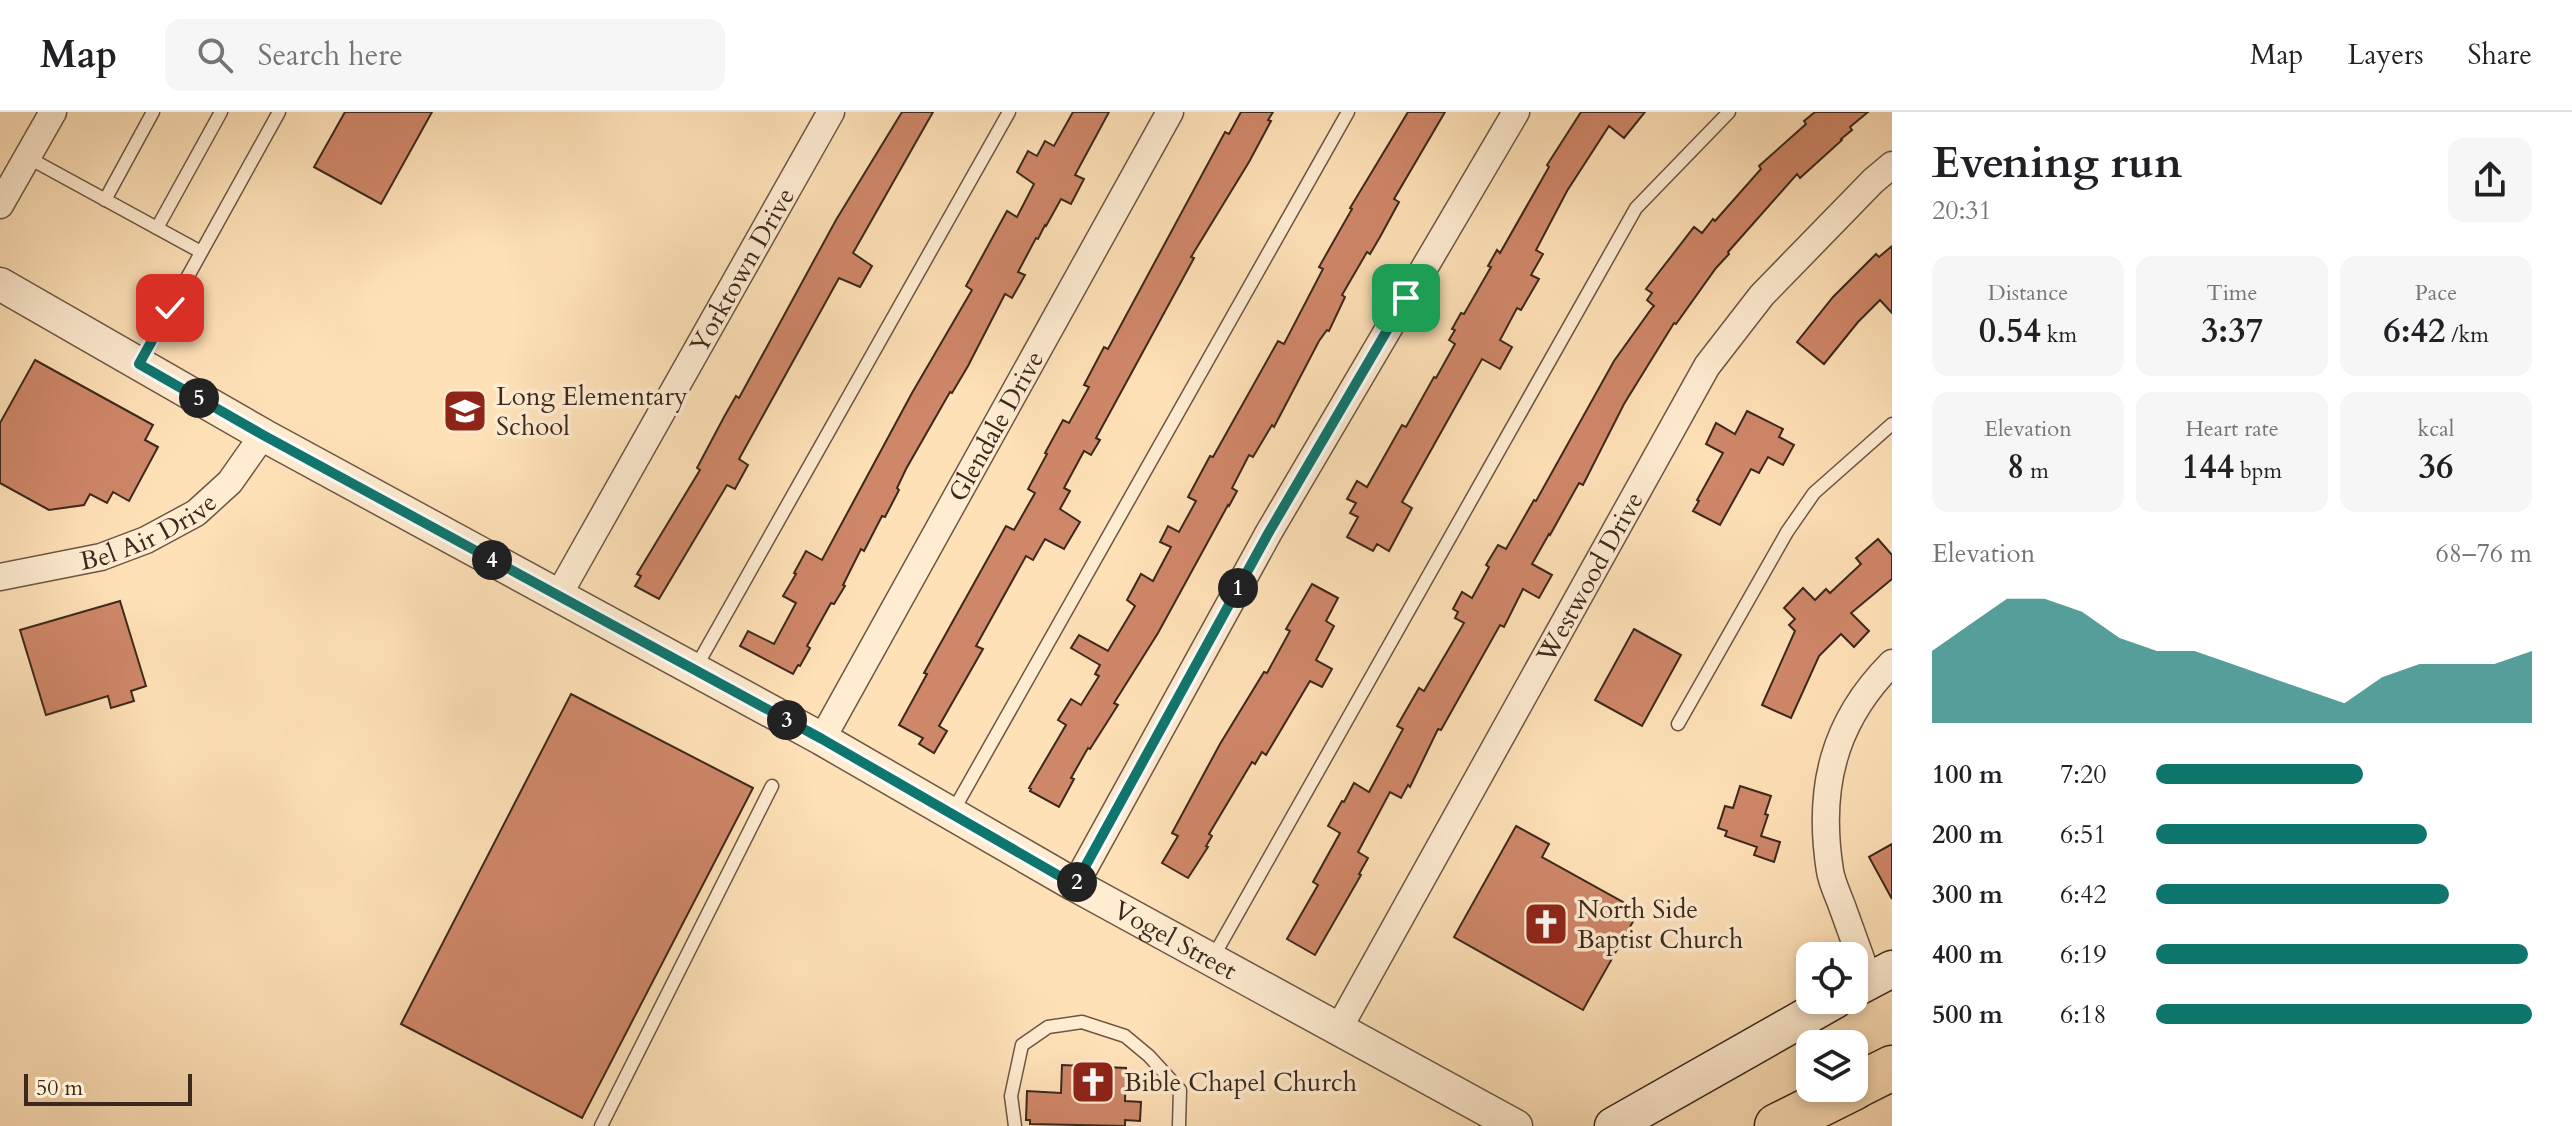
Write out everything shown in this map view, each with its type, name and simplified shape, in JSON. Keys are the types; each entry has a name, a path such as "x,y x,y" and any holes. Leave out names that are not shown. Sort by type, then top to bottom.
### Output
{"highway":[{"path":"1868,1080 1892,1068"},
{"path":"1777,1126 1825,1102"}],"main road":[{"path":"1613,1126 1810,1014"}],"street":[{"path":"0,205 53,112"},
{"name":"Yorktown Drive","path":"558,596 831,112"},
{"name":"Glendale Drive","path":"822,739 1170,112"},
{"path":"1075,885 1269,532 1516,112"},
{"name":"Westwood Drive","path":"1339,1028 1707,366 1762,295 1892,165"},
{"name":"Vogel Street","path":"0,284 263,435 822,739 1075,885 1516,1126"},
{"name":"Bel Air Drive","path":"0,577 101,557 146,540 196,513 230,482 263,435"},
{"path":"1872,980 1830,873 1826,804 1831,765 1843,728 1863,697 1892,663"}],"lane":[{"path":"105,200 153,112"},
{"path":"157,228 221,112"},
{"path":"139,364 279,112"},
{"path":"695,670 1009,112"},
{"path":"952,814 1348,112"},
{"path":"1212,959 1636,208 1729,112"},
{"path":"27,157 201,252"},
{"path":"1678,724 1787,532 1814,493 1892,424"},
{"path":"601,1126 772,786"},
{"path":"1015,1126 1011,1096 1022,1045 1048,1027 1082,1022 1125,1036 1149,1056 1180,1090 1179,1126"}],"building":[{"path":"345,112 432,112 381,204 314,167"},
{"path":"902,112 933,112 853,253 872,266 860,287 839,278 739,459 748,465 735,489 727,485 659,599 635,586 641,576 637,574 700,470 697,468 724,417 736,396 739,398 836,220"},
{"path":"1073,112 1109,112 1075,175 1084,179 1071,204 1061,199 1036,238 1018,272 1025,275 1012,298 1005,294 968,366 906,469 885,517 882,516 864,551 861,549 845,586 834,604 831,603 807,646 810,648 800,666 793,674 740,646 748,631 774,644 796,603 783,596 806,551 822,560 912,393 972,290 966,286 1007,211 1017,217 1034,184 1017,172 1028,151 1037,156 1045,141 1054,146"},
{"path":"1241,112 1273,112 1249,162 1191,257 1194,258 1096,438 1100,440 1091,455 1084,451 1064,488 1070,491 1060,509 1080,522 1064,549 1045,539 1033,560 1026,556 976,646 983,649 939,726 947,731 934,753 919,744 923,738 899,725 927,674 924,673 1006,526 1014,530 1035,493 1028,489 1045,453 1063,420 1069,423 1089,387 1084,385 1104,347 1108,349 1225,132 1229,134"},
{"path":"1408,112 1445,112 1394,199 1399,202 1380,237 1370,254 1367,252 1342,295 1345,297 1329,331 1319,341 1274,427 1272,425 1253,457 1249,455 1232,488 1237,491 1229,506 1158,633 1114,703 1118,705 1071,778 1074,779 1059,807 1029,788 1066,725 1058,720 1071,699 1081,705 1099,676 1095,674 1100,665 1071,648 1079,635 1108,651 1135,606 1127,600 1141,574 1153,581 1171,547 1160,542 1168,526 1179,532 1196,501 1188,497 1210,456 1213,457 1278,341 1284,344 1350,208"},
{"path":"1581,112 1645,112 1624,138 1609,126 1567,191 1536,250 1543,254 1531,275 1539,279 1521,310 1517,308 1500,340 1512,347 1500,369 1482,359 1402,502 1412,508 1389,551 1377,544 1373,551 1347,537 1358,517 1350,513 1356,503 1347,499 1357,481 1367,487 1402,425 1406,427 1436,378 1455,344 1449,340 1455,330 1452,329 1461,313 1464,314 1491,267 1488,266 1497,250 1500,253 1549,167 1547,165"},
{"path":"1815,112 1868,112 1800,178 1797,174 1728,252 1674,323 1624,404 1583,485 1579,483 1532,564 1552,575 1539,598 1523,589 1504,627 1500,625 1441,730 1438,729 1410,787 1408,785 1401,798 1390,792 1358,852 1368,858 1361,875 1315,955 1287,939 1318,885 1313,882 1340,833 1328,826 1354,783 1369,792 1403,729 1397,726 1419,688 1424,691 1464,623 1455,618 1458,612 1453,609 1462,592 1472,598 1498,545 1506,549 1614,361 1654,306 1647,300 1652,293 1646,289 1694,227 1702,233 1713,219 1715,221 1761,169 1759,166"},
{"path":"1892,246 1892,313 1880,300 1824,364 1797,342 1833,297 1876,254 1879,257"},
{"path":"35,360 153,425 145,440 158,447 129,501 113,492 107,503 90,494 84,505 49,510 0,483 0,423"},
{"path":"1747,411 1783,429 1779,437 1794,445 1783,465 1768,457 1759,473 1751,469 1720,525 1693,511 1723,453 1706,444 1716,423 1735,434"},
{"path":"1878,539 1892,555 1892,579 1851,613 1869,631 1854,647 1841,634 1819,656 1791,718 1762,705 1795,631 1789,625 1795,619 1784,608 1803,588 1815,600 1826,589 1830,593 1861,564 1856,558"},
{"path":"1312,584 1338,598 1326,621 1334,626 1316,660 1332,669 1322,687 1310,681 1266,755 1262,752 1255,764 1252,762 1209,834 1212,836 1208,847 1188,878 1162,863 1178,836 1172,833 1220,744 1264,672 1267,673 1290,631 1286,629"},
{"path":"120,601 146,686 131,691 134,701 111,708 108,696 46,715 20,630"},
{"path":"1634,629 1681,655 1642,726 1595,700"},
{"path":"571,694 753,788 582,1118 401,1024"},
{"path":"1740,786 1771,796 1761,836 1780,842 1774,862 1754,855 1757,847 1725,836 1727,831 1718,828 1725,806 1733,808"},
{"name":"North Side Baptist Church","path":"1516,826 1549,844 1542,857 1639,911 1583,1010 1454,937"},
{"path":"1892,844 1892,899 1869,857"},
{"name":"Bible Chapel Church","path":"1062,1065 1126,1068 1125,1101 1141,1102 1140,1121 1125,1120 1125,1126 1030,1124 1030,1120 1026,1120 1027,1091 1061,1093"}],"place":[{"name":"Long Elementary School","path":"465,411"},
{"name":"North Side Baptist Church","path":"1546,924"},
{"name":"Bible Chapel Church","path":"1093,1082"}],"route":[{"path":"170,308 139,364 263,435 822,739 1075,885 1269,532 1406,298"}]}
